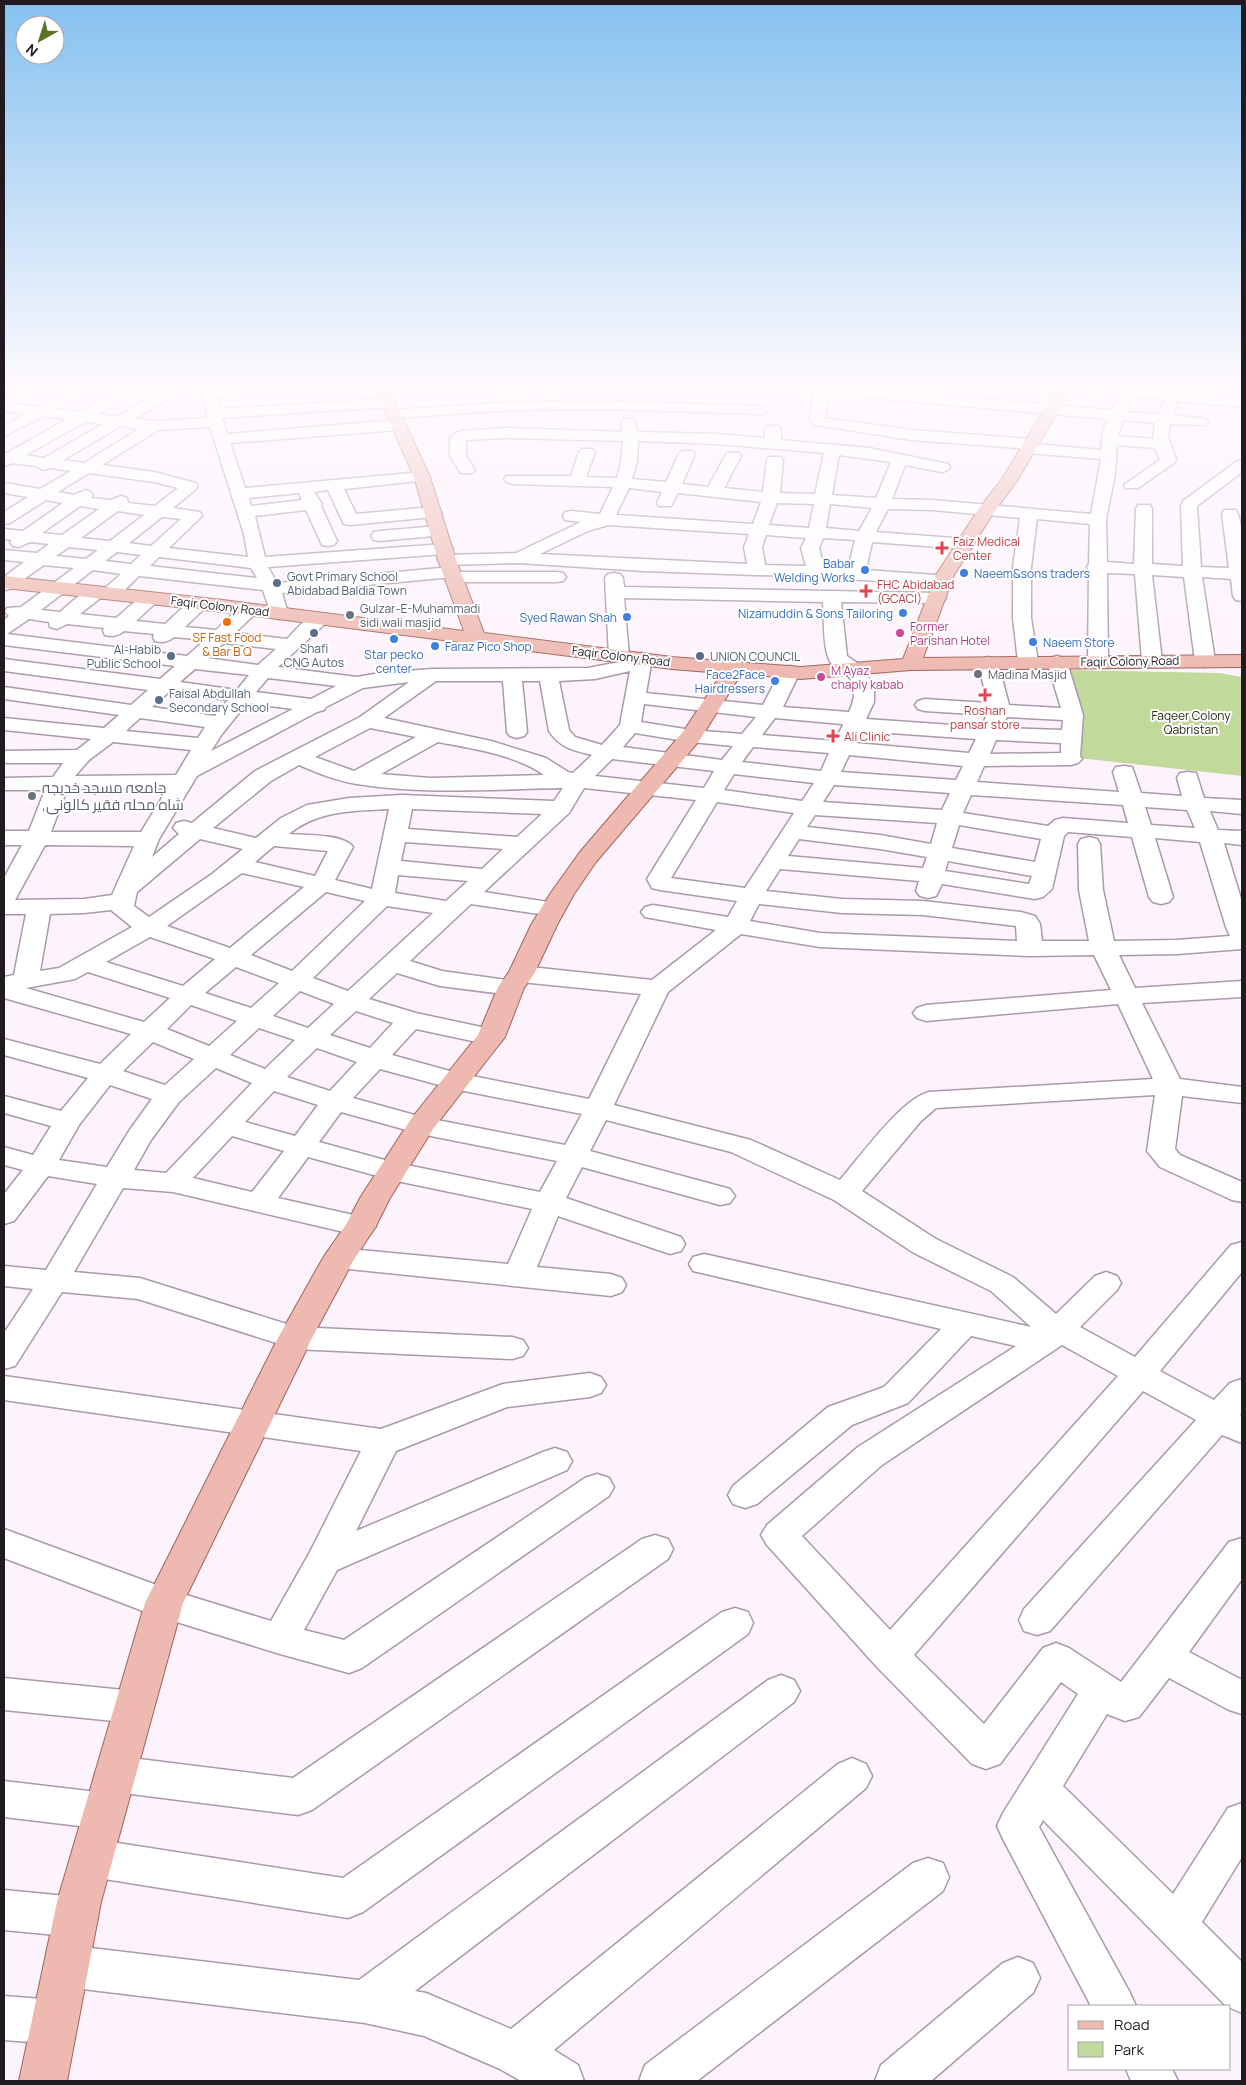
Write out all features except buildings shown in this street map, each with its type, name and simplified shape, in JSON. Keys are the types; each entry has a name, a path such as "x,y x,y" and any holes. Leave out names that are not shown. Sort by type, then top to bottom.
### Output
{"main road":[{"path":"423,479 449,564 476,638"},
{"path":"911,664 944,578 987,510 1010,479"},
{"name":"Faqir Colony Road","path":"5,583 201,603 642,659 790,672 911,664 1242,661"},
{"path":"42,2081 77,1916 164,1603 295,1338 339,1258 361,1226 392,1171 421,1125 454,1081 491,1037 516,981 553,909 588,857 691,736 735,668"}],"street":[{"path":"4,488 19,479"},
{"path":"6,516 68,479"},
{"path":"4,553 107,479"},
{"path":"5,583 151,479"},
{"path":"4,629 137,529 190,486 163,479"},
{"path":"234,479 256,555 279,613"},
{"path":"238,494 397,479"},
{"path":"522,479 624,483 771,498 823,499 922,507 932,505 1098,520"},
{"path":"520,558 582,527 605,520 624,479"},
{"path":"655,524 676,479"},
{"path":"701,555 706,527 724,479"},
{"path":"757,570 754,547 771,498 773,479"},
{"path":"816,572 810,548 816,534 827,479"},
{"path":"856,574 865,536 882,504 892,479"},
{"path":"939,479 932,505 915,550 919,567 944,578"},
{"path":"1098,662 1096,567 1098,520 1106,479"},
{"path":"1132,485 1141,479"},
{"path":"1205,661 1192,572 1189,506 1192,501 1222,479"},
{"path":"334,485 350,520 433,512"},
{"path":"4,488 194,516 136,570 64,618 4,665"},
{"path":"304,488 328,541"},
{"path":"245,512 363,500"},
{"path":"1144,509 1144,570 1152,661"},
{"path":"1028,662 1022,618 1022,576 1029,514"},
{"path":"1230,514 1242,596"},
{"path":"6,516 90,523 175,534"},
{"path":"571,516 655,524 865,536 915,550 966,544"},
{"path":"365,538 438,531"},
{"path":"4,534 155,551 449,564 557,577"},
{"path":"256,555 305,543 346,539"},
{"path":"4,553 270,587 449,564 520,558 701,555 733,569 944,578"},
{"path":"1096,567 1240,574"},
{"path":"733,569 742,594 751,611"},
{"path":"619,656 615,585 832,598 937,598"},
{"path":"4,723 152,598"},
{"path":"518,1276 549,1203 598,1109 657,988 735,927 751,896 828,778 864,702 864,685 853,669 840,662 837,656 832,598"},
{"path":"84,704 201,603"},
{"path":"4,898 38,838 60,784 82,756 109,735 251,609"},
{"path":"4,611 292,645"},
{"path":"320,618 263,671 220,723 185,776 153,831 124,896 122,908 148,928 233,956 350,1001 410,1020 491,1037"},
{"path":"4,639 357,683"},
{"path":"4,784 60,784 185,776 357,683 433,675 512,676 600,673 642,659"},
{"path":"173,1183 311,1038 561,808 578,781 630,726 642,659"},
{"path":"774,862 933,876 1035,892 1040,889 1058,829 1059,795 1071,759 1073,715 1057,662"},
{"path":"923,908 950,817 1000,709 988,663"},
{"path":"4,665 316,706"},
{"path":"790,672 770,712 728,766 659,879 660,883 842,906 923,908 1027,921 1030,949"},
{"path":"548,674 558,731 568,740 596,750 828,778 963,789 1242,807"},
{"path":"4,907 84,906 124,896 197,830 263,776 367,721 433,675"},
{"path":"512,676 517,732"},
{"path":"4,693 220,723"},
{"path":"634,697 854,722 990,734 1071,737"},
{"path":"925,705 1073,715"},
{"path":"367,721 484,745 539,762 562,778 578,781 648,787 809,808 950,817 1058,829 1142,831 1242,838"},
{"path":"4,723 205,745"},
{"path":"630,726 691,736 975,760 1071,759"},
{"path":"357,778 435,735"},
{"path":"4,757 82,756"},
{"path":"299,758 343,775 357,778 430,784 578,781"},
{"path":"1124,772 1161,897"},
{"path":"1188,778 1195,803 1210,836 1242,935"},
{"path":"11,985 66,974 148,928 220,879 289,823 315,810 368,803 402,802 561,808"},
{"path":"4,1358 54,1281 139,1137 168,1096 297,980 382,898 402,802"},
{"path":"456,839 467,804"},
{"path":"4,838 197,830 265,842 338,845 342,848 321,885 187,994 105,1074 67,1122 41,1166 4,1214"},
{"path":"793,832 880,842 1044,871"},
{"path":"395,835 522,844"},
{"path":"1089,844 1091,890 1103,948 1170,1086 1161,1151 1170,1161 1242,1193"},
{"path":"237,865 382,898 553,909"},
{"path":"388,867 486,876"},
{"path":"11,985 40,906"},
{"path":"653,912 820,940 1030,949 1177,947 1242,942"},
{"path":"85,963 187,994 375,1059 454,1081 598,1109 741,1146 844,1194 925,1246 1002,1284 1039,1318 1053,1336"},
{"path":"393,964 440,978 657,988"},
{"path":"11,985 149,1032 269,1080 335,1102 421,1125 573,1155 720,1196"},
{"path":"926,1013 1126,996 1242,989"},
{"path":"259,1203 335,1102 410,1020"},
{"path":"4,1047 105,1074 168,1096"},
{"path":"844,1194 911,1115 929,1100 1170,1086 1242,1095"},
{"path":"4,1104 67,1122"},
{"path":"226,1126 301,1148 392,1171 549,1203 670,1244"},
{"path":"4,1156 41,1166 116,1178 173,1183 361,1226"},
{"path":"890,1656 1139,1374 1242,1252"},
{"path":"339,1258 611,1285"},
{"path":"704,1264 964,1324 1053,1336 1139,1374 1230,1424"},
{"path":"4,1276 140,1289 295,1338 512,1348"},
{"path":"1106,1282 1053,1336 870,1456 779,1535 890,1656 986,1752 1056,1659 1125,1705 1164,1657 1242,1552"},
{"path":"745,1495 840,1416 896,1395 964,1324"},
{"path":"4,1388 383,1442 503,1396 590,1385"},
{"path":"1037,1620 1230,1424 1242,1391"},
{"path":"280,1639 324,1560 383,1442"},
{"path":"324,1560 555,1461"},
{"path":"4,1543 164,1603 280,1639 350,1657 597,1487"},
{"path":"115,1774 298,1797 655,1549"},
{"path":"92,1858 348,1898 735,1623"},
{"path":"1164,1657 1242,1698"},
{"path":"1102,1688 1016,1826 1113,2005"},
{"path":"366,2002 781,1691"},
{"path":"4,1694 134,1707"},
{"path":"516,2053 852,1776"},
{"path":"1039,1789 1242,1992"},
{"path":"4,1799 105,1812"},
{"path":"1176,1926 1242,1821"},
{"path":"661,2081 928,1877"},
{"path":"4,1910 77,1916"},
{"path":"66,1966 366,2002 426,2015 516,2053 562,2081"},
{"path":"897,2081 1018,1978"},
{"path":"4,2018 55,2022"},
{"path":"1149,2070 1155,2081"}],"green space":[{"name":"Faqeer Colony Qabristan","path":"1065,670 1219,673 1242,677 1242,776 1078,758"}],"place":[{"name":"Faiz Medical Center","path":"942,548"},
{"name":"Babar Welding Works","path":"865,570"},
{"name":"Naeem&sons traders","path":"964,573"},
{"name":"Govt Primary School Abidabad Baldia Town","path":"277,583"},
{"name":"FHC Abidabad (GCACI)","path":"866,591"},
{"name":"Nizamuddin & Sons Tailoring","path":"903,613"},
{"name":"Gulzar-E-Muhammadi sidi wali masjid","path":"350,615"},
{"name":"Syed Rawan Shah","path":"627,617"},
{"name":"SF Fast Food & Bar B Q","path":"227,622"},
{"name":"Shafi CNG Autos","path":"314,633"},
{"name":"Former Parishan Hotel","path":"900,633"},
{"name":"Star pecko center","path":"394,639"},
{"name":"Naeem Store","path":"1033,642"},
{"name":"Faraz Pico Shop","path":"435,646"},
{"name":"Al-Habib Public School","path":"171,656"},
{"name":"UNION COUNCIL","path":"700,656"},
{"name":"Madina Masjid","path":"978,674"},
{"name":"M Ayaz chaply kabab","path":"821,677"},
{"name":"Face2Face Hairdressers","path":"775,681"},
{"name":"Roshan pansar store","path":"985,695"},
{"name":"Faisal Abdullah Secondary School","path":"159,700"},
{"name":"Ali Clinic","path":"833,736"},
{"name":"جامعہ مسجد خدیجہ ,شاہ محلہ فقیر کالونی","path":"32,796"}]}
